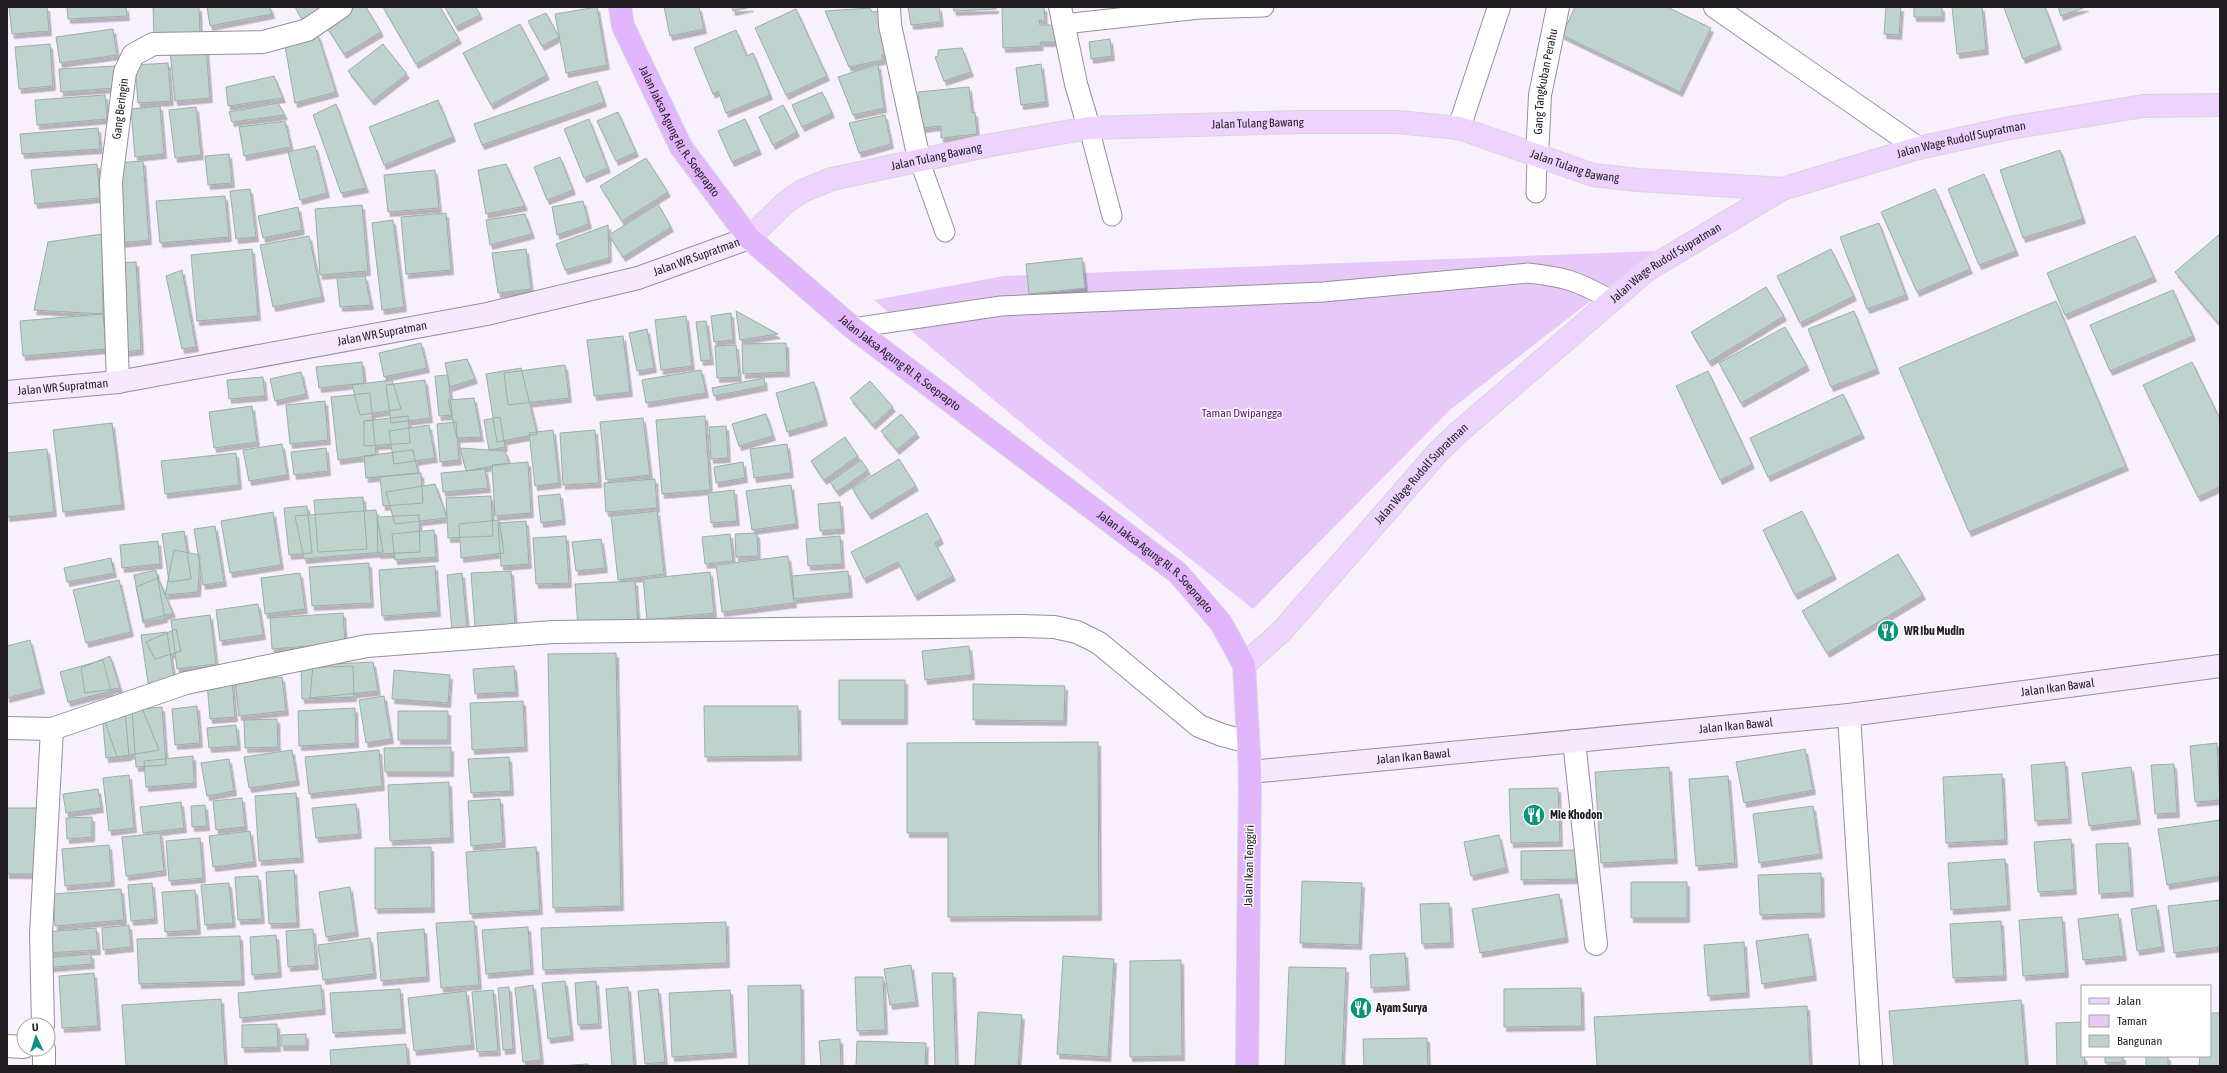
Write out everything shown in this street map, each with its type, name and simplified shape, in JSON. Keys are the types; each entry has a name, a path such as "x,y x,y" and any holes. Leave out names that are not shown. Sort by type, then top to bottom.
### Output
{"highway":[{"name":"Jalan Jaksa Agung RI. R. Soeprapto","path":"620,7 623,26 681,147 750,238 853,328 1178,573 1221,623 1244,665"},
{"name":"Jalan Ikan Tenggiri","path":"1244,665 1250,772 1247,1066"}],"main road":[{"name":"Jalan Wage Rudolf Supratman","path":"1244,665 1282,631 1439,451 1459,432 1610,300 1647,270 1782,189 1918,148 2010,128 2143,106 2220,106"},
{"name":"Jalan Tulang Bawang","path":"750,238 785,203 802,191 832,178 919,159 1089,128 1300,122 1397,122 1459,128 1537,157 1593,174 1638,180 1782,189"}],"street":[{"name":"Gang Beringin","path":"118,382 111,181 125,72 133,55 153,44 263,42 307,30 341,7"},
{"path":"889,7 890,24 919,159"},
{"path":"1459,128 1499,7"},
{"name":"Gang Tangkuban Perahu","path":"1537,157 1540,95 1558,7"},
{"path":"1715,7 1918,148"},
{"path":"1062,16 1076,84 1089,128"},
{"name":"Jalan WR Supratman","path":"7,392 118,382 487,314 638,278 750,238"},
{"path":"7,728 52,729 186,683 367,646 553,632 1022,626 1054,627 1078,632 1099,643 1199,726 1222,735 1248,742"},
{"name":"Jalan Ikan Bawal","path":"1250,772 1849,714 2220,666"},
{"path":"1849,714 1871,1066"},
{"path":"43,1017 41,934 52,729"},
{"path":"1574,741 1596,944"}],"lane":[{"path":"1062,16 1264,7"},
{"path":"1089,128 1112,216"},
{"path":"1536,193 1537,157"},
{"path":"919,159 945,232"},
{"path":"853,328 1001,306 1323,292 1528,274 1562,277 1587,286 1610,300"}],"green space":[{"name":"Taman Dwipangga","path":"1655,251 1451,409 1253,609 1043,441 874,300 1004,276"}],"building":[{"path":"9,7 47,7 49,31 12,34"},
{"path":"67,7 126,7 127,16 68,19"},
{"path":"153,7 199,7 200,34 154,36"},
{"path":"207,7 270,7 272,14 210,26"},
{"path":"295,7 328,7 303,21"},
{"path":"346,7 366,7 381,32 344,54 323,21"},
{"path":"383,7 440,7 459,39 416,64"},
{"path":"445,7 476,7 480,15 456,27"},
{"path":"597,7 607,65 566,73 555,14"},
{"path":"664,7 699,7 704,29 670,36"},
{"path":"732,7 751,7 733,11"},
{"path":"908,7 939,7 941,22 911,25"},
{"path":"953,7 996,7 996,9 954,11"},
{"path":"1002,7 1044,7 1045,21 1039,20 1040,25 1054,25 1055,42 1040,42 1041,46 1003,48"},
{"path":"1575,7 1667,7 1711,28 1680,92 1562,35"},
{"path":"1886,7 1901,7 1899,35 1884,34"},
{"path":"1914,7 1942,7 1942,17 1914,17"},
{"path":"1952,7 1982,7 1986,50 1957,54"},
{"path":"2045,7 2059,45 2023,59 2004,8"},
{"path":"2058,7 2086,7 2061,16"},
{"path":"870,8 872,12 881,11 888,54 882,55 883,60 849,67 825,11"},
{"path":"796,9 827,76 786,95 755,28"},
{"path":"546,13 559,37 542,46 528,21"},
{"path":"520,24 547,75 491,105 463,53"},
{"path":"113,29 117,55 60,63 56,37"},
{"path":"736,30 747,56 753,53 770,95 726,113 718,91 713,94 694,48"},
{"path":"318,35 336,92 295,103 285,46"},
{"path":"1110,39 1112,56 1091,59 1089,42"},
{"path":"50,44 53,86 19,89 15,47"},
{"path":"383,44 407,74 372,101 348,71"},
{"path":"206,48 210,98 175,101 170,51"},
{"path":"962,48 971,72 944,81 935,57 938,56 938,50"},
{"path":"168,63 171,101 138,103 135,65"},
{"path":"878,64 884,108 853,115 838,77"},
{"path":"1041,64 1046,102 1021,105 1016,68"},
{"path":"115,66 116,88 61,92 59,69"},
{"path":"274,76 283,98 228,106 226,87"},
{"path":"597,81 604,102 482,145 474,124"},
{"path":"969,87 972,113 975,112 977,134 941,138 941,126 922,128 918,92"},
{"path":"822,92 832,113 802,127 792,105"},
{"path":"105,95 107,119 37,125 35,100"},
{"path":"438,100 453,137 384,165 369,127"},
{"path":"278,103 285,115 232,122 229,112"},
{"path":"336,104 366,188 341,193 313,115"},
{"path":"783,105 797,132 773,145 759,117"},
{"path":"160,106 164,154 135,157 131,109"},
{"path":"196,107 201,155 175,158 169,110"},
{"path":"618,112 636,152 616,161 597,121"},
{"path":"885,115 891,144 859,153 849,123"},
{"path":"589,119 608,168 584,178 564,129"},
{"path":"745,119 759,150 732,162 718,131"},
{"path":"285,121 291,147 244,156 239,127"},
{"path":"98,128 100,149 22,154 20,134"},
{"path":"315,146 327,193 300,200 288,152"},
{"path":"2060,150 2083,219 2023,238 2000,170"},
{"path":"229,154 232,183 208,185 205,156"},
{"path":"560,157 573,190 547,200 534,167"},
{"path":"646,158 668,192 622,221 600,186"},
{"path":"143,161 149,240 120,243 113,163"},
{"path":"97,164 100,198 35,204 31,170"},
{"path":"506,164 525,206 486,214 478,170"},
{"path":"435,170 439,208 388,212 384,175"},
{"path":"1984,174 2016,251 1979,265 1948,189"},
{"path":"250,189 256,237 236,239 230,191"},
{"path":"1935,189 1970,269 1917,292 1881,212"},
{"path":"225,196 229,237 160,243 156,201"},
{"path":"583,201 589,224 557,235 552,207"},
{"path":"658,204 671,227 623,257 609,235"},
{"path":"362,205 368,271 320,275 315,209"},
{"path":"298,207 302,230 263,238 258,216"},
{"path":"446,213 451,270 406,274 401,217"},
{"path":"525,214 532,234 490,245 486,220"},
{"path":"393,220 404,307 382,310 372,223"},
{"path":"1879,223 1906,295 1867,309 1840,237"},
{"path":"608,225 609,258 565,270 556,244"},
{"path":"102,234 103,314 34,310 48,242"},
{"path":"2220,234 2220,325 2175,272"},
{"path":"309,236 322,297 273,307 260,245"},
{"path":"2135,236 2154,277 2065,315 2047,273"},
{"path":"252,249 258,316 197,321 191,255"},
{"path":"526,249 531,289 498,293 492,253"},
{"path":"1831,249 1854,296 1800,323 1777,276"},
{"path":"1082,258 1085,288 1029,294 1026,264"},
{"path":"136,262 141,350 125,352 119,263"},
{"path":"182,270 196,347 182,349 166,276"},
{"path":"365,276 371,305 340,307 337,278"},
{"path":"1766,287 1784,316 1709,362 1691,332"},
{"path":"2173,290 2193,336 2110,371 2090,325"},
{"path":"2056,301 2126,466 1969,532 1899,368"},
{"path":"736,311 778,334 740,340"},
{"path":"1854,311 1877,369 1831,387 1808,329"},
{"path":"731,313 733,340 714,342 711,316"},
{"path":"103,314 106,349 23,356 20,321"},
{"path":"686,316 692,366 661,370 655,320"},
{"path":"706,321 711,360 701,361 696,322"},
{"path":"1785,327 1807,366 1741,403 1719,363"},
{"path":"647,329 654,368 637,371 629,333"},
{"path":"623,336 630,392 594,396 587,340"},
{"path":"421,343 427,368 384,377 379,353"},
{"path":"786,343 787,372 743,374 742,344"},
{"path":"736,345 739,377 717,378 715,346"},
{"path":"467,359 475,379 450,387 445,363"},
{"path":"362,362 364,383 319,388 316,367"},
{"path":"2192,362 2220,419 2220,487 2198,497 2143,385"},
{"path":"565,365 569,398 508,405 504,373"},
{"path":"521,368 537,434 497,442 486,374"},
{"path":"701,370 706,393 646,403 642,380"},
{"path":"1708,371 1752,464 1720,480 1676,386"},
{"path":"301,372 306,394 275,401 270,379"},
{"path":"448,375 452,415 439,416 435,376"},
{"path":"263,377 265,396 229,399 227,380"},
{"path":"764,378 765,386 714,396 712,388"},
{"path":"392,380 401,409 360,415 352,385"},
{"path":"425,380 430,418 391,423 386,385"},
{"path":"870,381 893,407 873,425 850,398"},
{"path":"814,382 825,421 787,432 776,393"},
{"path":"370,393 376,455 338,460 331,397"},
{"path":"1843,394 1862,434 1768,477 1750,438"},
{"path":"474,398 481,437 457,438 448,400"},
{"path":"325,401 328,440 290,444 286,405"},
{"path":"252,406 257,442 214,448 209,412"},
{"path":"766,414 773,436 739,446 732,424"},
{"path":"901,414 917,433 897,450 881,431"},
{"path":"408,416 410,443 364,446 364,421"},
{"path":"705,416 710,490 662,494 656,420"},
{"path":"500,417 505,447 489,450 484,420"},
{"path":"643,418 650,475 606,480 600,422"},
{"path":"456,422 459,460 440,462 437,424"},
{"path":"112,423 122,505 63,512 53,430"},
{"path":"429,425 435,458 394,464 389,431"},
{"path":"726,426 728,458 711,459 709,427"},
{"path":"553,430 559,483 535,486 529,433"},
{"path":"595,430 599,483 563,485 560,433"},
{"path":"845,437 858,456 824,480 811,461"},
{"path":"282,444 287,475 249,481 243,450"},
{"path":"787,444 791,473 754,478 750,449"},
{"path":"326,448 328,471 294,475 291,452"},
{"path":"460,448 505,451 509,463 466,471"},
{"path":"47,449 54,512 7,517 7,453"},
{"path":"413,450 418,473 366,478 364,456"},
{"path":"236,453 239,485 165,494 161,461"},
{"path":"899,459 916,486 869,515 852,488"},
{"path":"861,460 868,470 837,492 830,482"},
{"path":"528,462 531,513 495,516 492,465"},
{"path":"743,462 745,478 716,483 714,467"},
{"path":"485,469 488,488 443,492 441,473"},
{"path":"421,473 423,503 383,506 380,477"},
{"path":"655,479 657,508 606,512 604,483"},
{"path":"435,484 447,518 395,524 386,492"},
{"path":"791,485 796,524 752,530 746,491"},
{"path":"734,490 737,521 711,523 708,493"},
{"path":"560,494 563,520 541,523 538,496"},
{"path":"491,496 493,536 448,538 446,498"},
{"path":"363,497 367,549 318,552 314,500"},
{"path":"840,502 842,529 820,531 818,504"},
{"path":"307,506 312,553 289,555 284,508"},
{"path":"376,510 383,552 304,559 295,516"},
{"path":"657,511 664,574 618,580 611,516"},
{"path":"1802,511 1834,575 1795,595 1763,530"},
{"path":"273,512 281,565 230,573 221,521"},
{"path":"927,513 941,539 935,543 953,576 915,596 898,562 864,579 851,552"},
{"path":"419,515 420,552 378,554 377,517"},
{"path":"499,520 504,553 461,558 459,524"},
{"path":"526,521 529,564 501,566 498,523"},
{"path":"215,526 224,582 203,585 194,529"},
{"path":"434,530 436,557 395,560 392,534"},
{"path":"184,531 191,579 169,582 162,534"},
{"path":"757,533 758,556 736,557 735,534"},
{"path":"730,534 733,561 705,564 702,537"},
{"path":"566,536 569,583 536,584 533,538"},
{"path":"840,536 842,564 808,566 806,539"},
{"path":"601,539 605,568 576,571 572,542"},
{"path":"158,541 160,564 122,568 120,545"},
{"path":"174,550 200,555 198,592 165,595"},
{"path":"1898,554 1923,595 1827,653 1802,611"},
{"path":"788,556 794,603 722,612 716,565"},
{"path":"111,558 114,573 67,582 64,568"},
{"path":"369,563 371,603 312,606 309,567"},
{"path":"435,566 438,612 382,616 379,570"},
{"path":"156,570 165,618 143,623 134,575"},
{"path":"511,571 515,625 475,627 471,573"},
{"path":"848,571 850,593 794,599 792,576"},
{"path":"710,572 714,613 647,620 643,579"},
{"path":"300,573 305,609 265,614 261,578"},
{"path":"462,573 467,628 452,630 447,575"},
{"path":"158,578 173,613 144,621 136,587"},
{"path":"119,580 131,632 86,643 73,590"},
{"path":"635,581 638,625 578,628 575,584"},
{"path":"258,604 263,635 220,641 216,610"},
{"path":"343,613 345,643 272,649 270,618"},
{"path":"210,615 216,664 177,669 171,620"},
{"path":"176,629 181,651 155,659 146,642"},
{"path":"167,632 174,679 148,683 141,635"},
{"path":"30,640 42,689 7,698 7,646"},
{"path":"969,646 972,675 925,680 922,651"},
{"path":"616,653 621,906 553,908 548,654"},
{"path":"110,656 120,688 85,693 81,668"},
{"path":"103,660 111,691 68,702 60,672"},
{"path":"373,662 378,691 310,698 313,665"},
{"path":"353,666 354,697 302,699 301,668"},
{"path":"514,666 516,692 475,694 473,669"},
{"path":"394,670 450,675 448,703 392,699"},
{"path":"282,677 286,711 239,716 235,682"},
{"path":"232,680 235,717 210,719 207,682"},
{"path":"839,680 905,680 905,720 839,720"},
{"path":"973,684 1065,686 1064,721 973,720"},
{"path":"384,696 391,739 366,743 359,700"},
{"path":"523,701 525,747 472,750 470,703"},
{"path":"197,706 200,743 175,745 172,709"},
{"path":"704,706 798,706 799,756 705,757"},
{"path":"162,707 166,765 136,767 132,710"},
{"path":"142,708 159,750 117,757 104,719"},
{"path":"355,708 356,743 299,746 298,711"},
{"path":"125,711 129,756 106,758 102,714"},
{"path":"398,711 448,711 448,740 398,740"},
{"path":"277,719 278,747 245,748 244,720"},
{"path":"236,725 238,746 209,748 207,728"},
{"path":"1098,742 1099,916 948,917 948,833 907,833 907,743"},
{"path":"2217,743 2220,800 2195,802 2190,746"},
{"path":"451,747 451,772 385,772 384,748"},
{"path":"1805,749 1813,790 1744,803 1736,762"},
{"path":"292,750 297,781 249,788 244,757"},
{"path":"379,750 382,786 309,794 305,757"},
{"path":"193,756 194,783 146,787 144,761"},
{"path":"509,757 511,791 471,793 468,759"},
{"path":"229,759 234,791 207,796 201,763"},
{"path":"2065,762 2069,819 2035,821 2031,765"},
{"path":"2174,764 2177,813 2155,814 2151,765"},
{"path":"1669,767 1675,859 1601,863 1595,772"},
{"path":"2131,767 2138,820 2089,826 2082,773"},
{"path":"2002,774 2005,840 1946,843 1943,777"},
{"path":"129,775 134,828 109,831 103,778"},
{"path":"1728,776 1735,863 1696,866 1689,779"},
{"path":"449,782 451,838 390,841 388,785"},
{"name":"Mie Khodon","path":"1558,788 1560,842 1511,843 1509,789"},
{"path":"98,789 101,808 66,813 63,794"},
{"path":"296,793 301,858 259,861 255,796"},
{"path":"242,798 245,827 216,830 213,801"},
{"path":"500,799 503,843 471,846 468,801"},
{"path":"181,802 184,828 143,833 140,807"},
{"path":"356,804 359,834 316,838 312,808"},
{"path":"205,805 207,826 192,827 191,806"},
{"path":"1813,806 1820,854 1759,863 1753,814"},
{"path":"7,808 38,808 38,874 7,874"},
{"path":"92,817 92,837 67,839 66,818"},
{"path":"2220,820 2220,876 2167,885 2158,829"},
{"path":"250,831 254,862 213,867 209,836"},
{"path":"160,833 164,871 126,876 122,837"},
{"path":"1499,835 1506,868 1471,876 1464,842"},
{"path":"200,838 203,878 169,881 166,841"},
{"path":"2071,839 2074,890 2038,892 2034,842"},
{"path":"2128,843 2131,892 2099,894 2096,844"},
{"path":"109,845 112,882 65,886 62,849"},
{"path":"431,847 432,908 375,909 375,848"},
{"path":"536,847 540,910 470,914 466,852"},
{"path":"1576,850 1576,879 1521,880 1521,851"},
{"path":"2005,859 2008,906 1951,910 1948,863"},
{"path":"294,870 297,923 269,924 266,872"},
{"path":"1821,873 1822,913 1760,915 1758,875"},
{"path":"258,876 262,919 238,920 235,877"},
{"path":"1302,881 1362,883 1359,945 1300,943"},
{"path":"1631,882 1687,882 1687,918 1631,918"},
{"path":"152,883 155,919 131,921 128,885"},
{"path":"229,883 233,923 205,925 201,885"},
{"path":"350,887 356,932 326,937 319,892"},
{"path":"121,889 124,920 55,926 53,894"},
{"path":"195,890 198,930 165,932 162,892"},
{"path":"1559,894 1566,938 1480,953 1472,909"},
{"path":"2220,900 2220,947 2174,953 2168,906"},
{"path":"1449,903 1451,943 1422,944 1420,904"},
{"path":"2156,905 2162,947 2137,951 2131,909"},
{"path":"2118,914 2124,956 2083,960 2078,919"},
{"path":"2062,917 2066,973 2023,976 2019,920"},
{"path":"474,921 479,985 441,988 436,923"},
{"path":"2001,921 2004,976 1953,978 1950,924"},
{"path":"726,922 727,963 543,970 541,928"},
{"path":"129,925 131,947 103,950 102,928"},
{"path":"528,927 531,970 486,974 482,930"},
{"path":"96,928 98,950 46,953 44,932"},
{"path":"313,929 316,965 288,967 286,931"},
{"path":"424,929 427,977 381,981 377,933"},
{"path":"1808,934 1814,976 1762,984 1756,941"},
{"path":"276,935 279,973 252,975 250,937"},
{"path":"240,936 242,981 139,984 137,939"},
{"path":"370,938 374,974 323,980 318,945"},
{"path":"1744,942 1747,993 1708,996 1704,945"},
{"path":"1405,953 1407,986 1371,988 1370,955"},
{"path":"91,954 92,964 43,968 42,958"},
{"path":"1063,956 1114,959 1108,1057 1057,1054"},
{"path":"1181,960 1182,1056 1130,1057 1130,961"},
{"path":"911,965 916,1002 890,1005 884,969"},
{"path":"1289,967 1346,968 1342,1066 1285,1066"},
{"path":"94,973 98,1026 62,1028 59,976"},
{"path":"932,973 953,973 956,1066 935,1066"},
{"path":"855,977 883,977 885,1030 857,1031"},
{"path":"565,981 571,1036 548,1039 542,983"},
{"path":"596,981 599,1024 578,1025 575,983"},
{"path":"321,985 323,1010 240,1018 238,993"},
{"path":"533,985 541,1060 523,1062 515,988"},
{"path":"801,985 802,1065 749,1065 748,986"},
{"path":"509,987 513,1049 503,1050 498,988"},
{"path":"628,987 634,1066 612,1066 606,989"},
{"path":"1581,988 1582,1026 1504,1027 1504,989"},
{"path":"400,989 403,1029 333,1033 330,993"},
{"path":"658,989 665,1062 645,1064 638,991"},
{"path":"493,990 498,1051 477,1052 472,992"},
{"path":"730,990 734,1053 672,1057 669,993"},
{"path":"466,991 472,1045 414,1051 408,998"},
{"path":"221,999 225,1066 126,1066 122,1005"},
{"path":"2021,1000 2026,1066 1894,1066 1889,1011"},
{"path":"1807,1006 1810,1066 1597,1066 1594,1017"},
{"path":"978,1012 1022,1015 1018,1066 975,1066"},
{"path":"2211,1013 2220,1013 2220,1066 2199,1066 2200,1057 2211,1057"},
{"path":"2081,1022 2081,1057 2084,1057 2085,1066 2057,1066 2056,1023"},
{"path":"277,1024 278,1047 242,1048 242,1025"},
{"path":"306,1034 306,1046 281,1046 281,1035"},
{"path":"1427,1038 1428,1066 1364,1066 1363,1039"},
{"path":"840,1039 841,1066 821,1066 819,1041"},
{"path":"857,1041 926,1043 925,1066 856,1066"},
{"path":"406,1044 408,1066 331,1066 330,1050"},
{"path":"2105,1057 2123,1057 2123,1062 2105,1063"},
{"path":"2146,1057 2168,1057 2168,1066 2146,1066"},
{"path":"588,1064 588,1066 558,1066"}],"place":[{"name":"WR Ibu Mudin","path":"1888,631"},
{"name":"Mie Khodon","path":"1534,815"},
{"name":"Ayam Surya","path":"1361,1008"}]}
